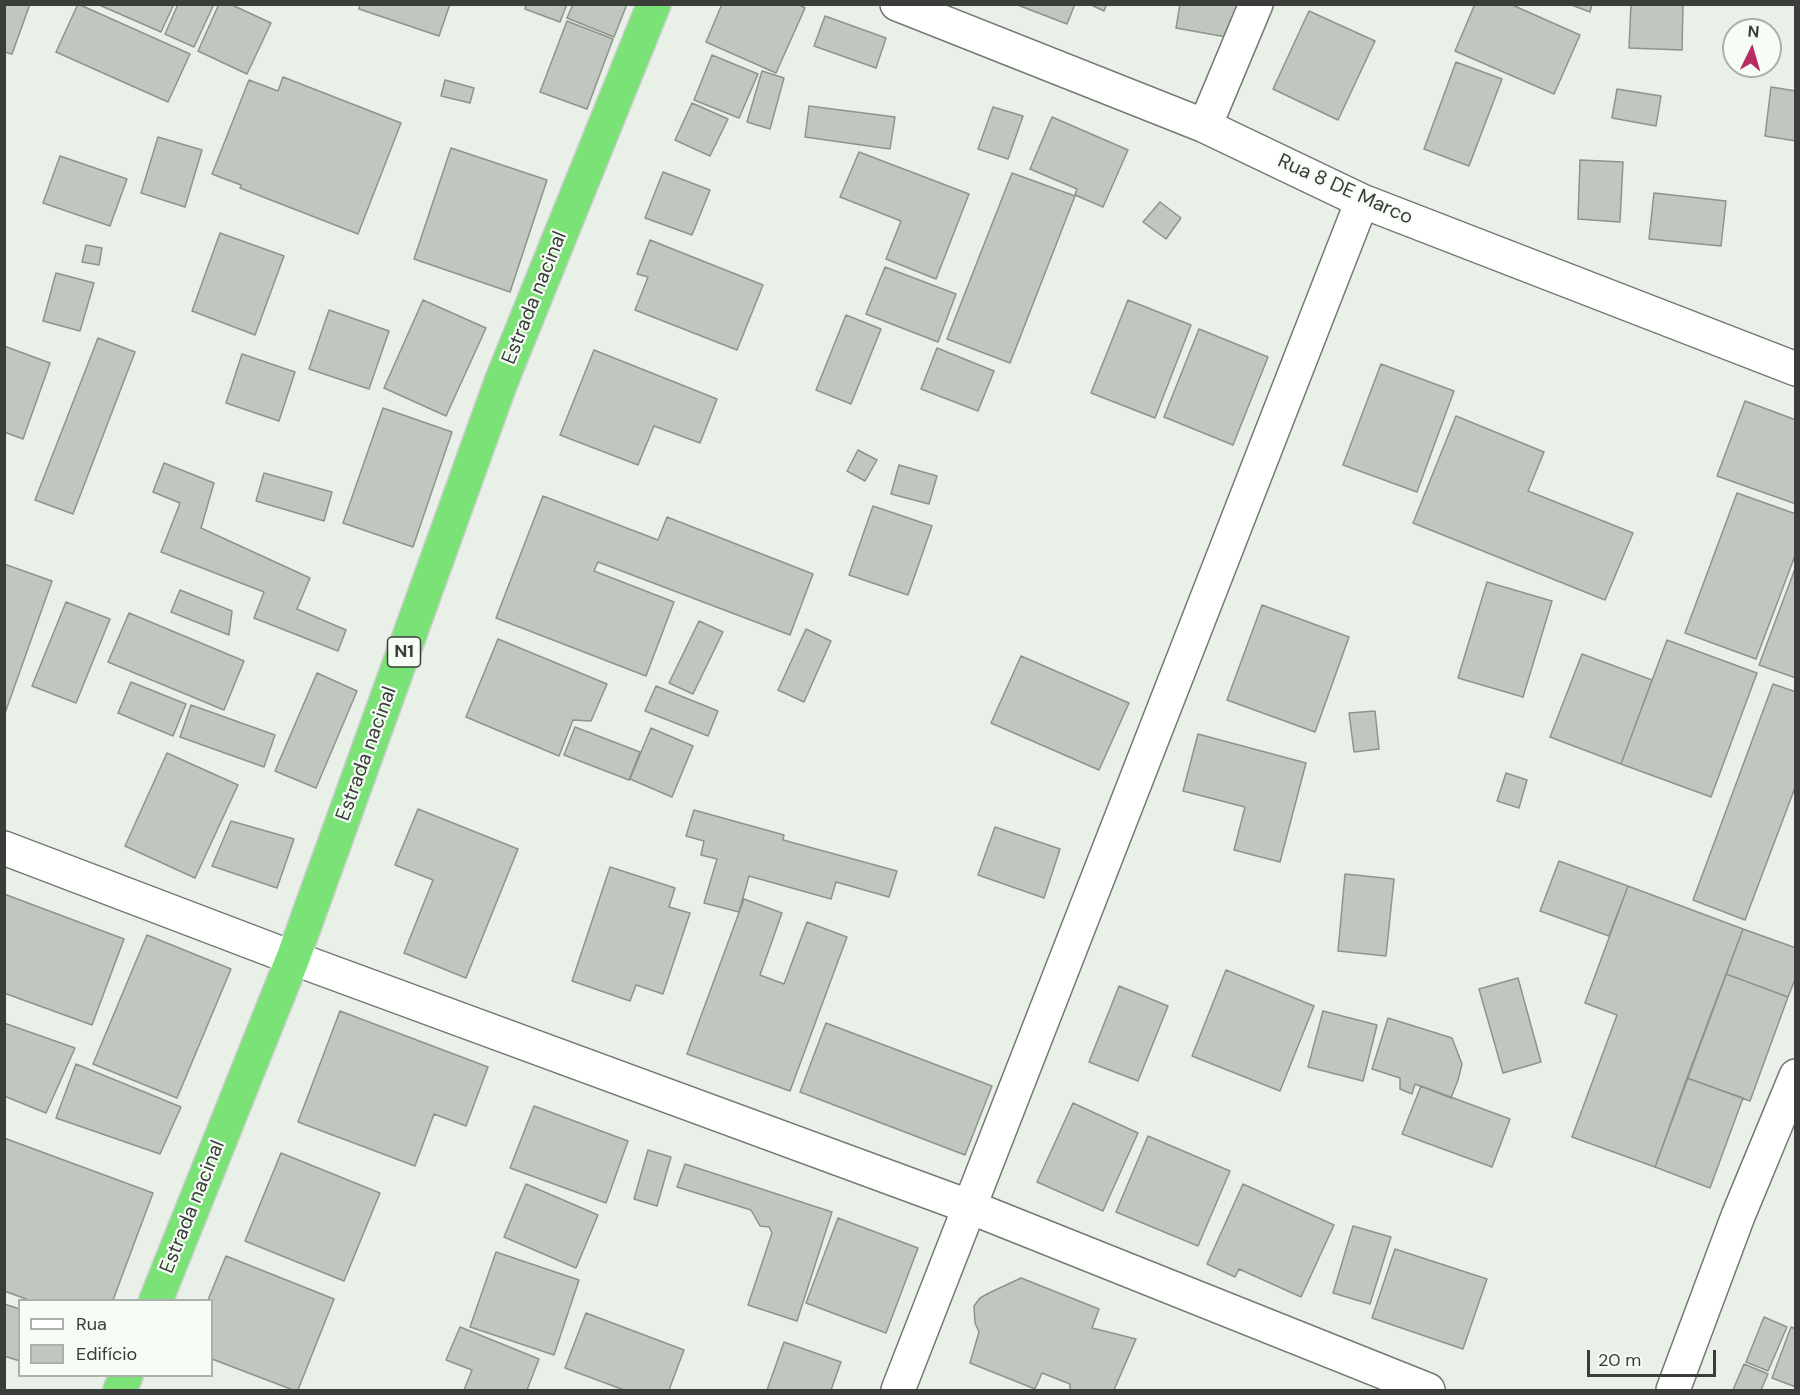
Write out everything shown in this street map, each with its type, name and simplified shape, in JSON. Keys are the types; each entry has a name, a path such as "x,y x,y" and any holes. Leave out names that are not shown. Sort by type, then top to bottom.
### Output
{"highway":[{"name":"Estrada nacinal","path":"156,1299 293,958 501,382 654,4"}],"street":[{"name":"Rua 8 DE Marco","path":"897,4 1205,126 1362,201 1796,369"},
{"path":"1205,126 1256,4"},
{"path":"898,1390 1362,201"},
{"path":"4,848 293,958 969,1207 1428,1390"},
{"path":"1673,1390 1738,1216 1796,1076"}],"building":[{"path":"4,4 30,4 12,54 4,52"},
{"path":"78,4 190,54 168,102 56,52"},
{"path":"97,4 174,4 161,32"},
{"path":"178,4 214,4 194,47 165,34"},
{"path":"219,4 230,4 271,23 247,74 198,51"},
{"path":"360,4 450,4 439,36 359,9"},
{"path":"526,4 567,4 560,22 525,9"},
{"path":"573,4 627,4 614,37 567,18"},
{"path":"722,4 798,4 805,8 776,73 706,42"},
{"path":"1015,4 1075,4 1067,24"},
{"path":"1089,4 1107,4 1104,11"},
{"path":"1180,4 1238,4 1232,38 1176,28"},
{"path":"1475,4 1510,4 1580,35 1554,94 1455,51"},
{"path":"1569,4 1592,4 1590,12"},
{"path":"1631,4 1683,4 1682,50 1629,48"},
{"path":"1309,11 1375,41 1338,120 1273,89"},
{"path":"825,16 886,38 876,68 814,46"},
{"path":"567,21 613,39 587,109 540,92"},
{"path":"712,55 758,74 739,118 694,100"},
{"path":"1456,62 1502,79 1469,166 1424,149"},
{"path":"762,71 784,78 770,129 747,122"},
{"path":"283,77 401,123 358,234 240,188 241,185 212,174 249,80 278,91"},
{"path":"445,80 474,88 470,103 441,96"},
{"path":"1771,87 1796,91 1796,141 1765,136"},
{"path":"1617,89 1661,96 1656,126 1612,118"},
{"path":"692,103 728,119 710,156 675,140"},
{"path":"809,106 895,117 890,149 805,137"},
{"path":"993,107 1023,116 1008,159 978,149"},
{"path":"1052,117 1128,150 1103,207 1075,195 1077,189 1030,169"},
{"path":"158,137 202,150 185,207 141,193"},
{"path":"451,148 547,180 510,292 414,259"},
{"path":"859,152 969,194 936,279 886,259 901,221 840,197"},
{"path":"60,156 127,179 110,226 43,203"},
{"path":"1580,160 1623,162 1620,222 1578,219"},
{"path":"663,172 710,190 692,235 645,218"},
{"path":"1012,173 1075,196 1010,363 947,339"},
{"path":"1654,193 1726,201 1721,246 1649,239"},
{"path":"1160,202 1181,218 1166,239 1143,222"},
{"path":"220,233 284,256 255,335 192,311"},
{"path":"650,240 763,285 737,350 635,310 648,277 637,274"},
{"path":"86,245 102,248 99,265 82,262"},
{"path":"885,267 956,294 938,342 866,314"},
{"path":"56,273 94,283 80,331 43,321"},
{"path":"423,300 486,328 446,416 384,388"},
{"path":"1128,300 1191,325 1155,418 1091,393"},
{"path":"329,310 389,331 369,389 309,369"},
{"path":"846,315 881,329 851,404 816,390"},
{"path":"1199,329 1268,357 1233,445 1164,417"},
{"path":"98,338 135,352 73,514 35,500"},
{"path":"4,346 50,363 23,439 4,432"},
{"path":"937,348 994,371 978,411 921,389"},
{"path":"594,350 717,399 700,443 654,426 638,465 560,435"},
{"path":"242,354 295,372 279,421 226,403"},
{"path":"1381,364 1454,391 1417,492 1343,465"},
{"path":"1745,401 1796,420 1796,504 1717,476"},
{"path":"383,408 452,432 413,547 343,523"},
{"path":"1456,416 1544,452 1528,491 1633,533 1605,600 1413,523"},
{"path":"858,450 877,460 865,481 847,471"},
{"path":"164,463 214,483 201,528 310,578 297,609 346,630 338,651 254,618 264,592 161,552 180,503 153,492"},
{"path":"899,465 937,476 929,504 891,494"},
{"path":"264,473 332,492 324,521 256,501"},
{"path":"1737,493 1796,514 1796,553 1756,659 1685,633"},
{"path":"543,496 658,540 667,517 813,574 790,635 598,562 594,571 674,602 646,676 496,618"},
{"path":"873,506 932,526 908,595 849,575"},
{"path":"4,564 52,581 4,716"},
{"path":"1796,566 1796,678 1759,665"},
{"path":"1487,582 1552,601 1523,697 1458,678"},
{"path":"180,590 232,611 229,635 171,612"},
{"path":"66,602 110,619 76,703 32,686"},
{"path":"1262,605 1349,637 1315,732 1227,700"},
{"path":"129,613 244,661 224,710 108,662"},
{"path":"699,621 723,632 693,694 669,683"},
{"path":"806,629 831,641 804,702 778,690"},
{"path":"498,639 607,684 591,721 573,720 559,756 466,717"},
{"path":"1667,640 1757,673 1711,797 1621,764"},
{"path":"1582,654 1652,680 1621,764 1550,737"},
{"path":"1021,656 1129,703 1099,770 991,723"},
{"path":"317,673 357,691 316,788 275,771"},
{"path":"131,682 186,704 173,736 118,713"},
{"path":"1773,684 1796,692 1796,785 1745,920 1693,900"},
{"path":"656,686 718,711 708,736 645,711"},
{"path":"191,705 275,735 264,767 180,737"},
{"path":"1375,711 1379,749 1354,752 1349,713"},
{"path":"575,727 640,752 629,780 564,755"},
{"path":"651,728 693,746 672,797 630,779"},
{"path":"1198,734 1306,763 1280,862 1234,850 1245,807 1183,791"},
{"path":"167,753 238,785 195,878 125,846"},
{"path":"1506,773 1527,780 1519,808 1497,801"},
{"path":"418,809 518,849 466,978 404,953 433,880 395,865"},
{"path":"694,810 784,835 783,840 897,871 889,897 836,882 831,899 749,876 739,912 704,903 717,859 701,855 704,841 686,836"},
{"path":"231,821 294,839 277,888 212,866"},
{"path":"995,827 1060,849 1044,898 978,875"},
{"path":"1559,861 1628,886 1609,936 1540,911"},
{"path":"610,867 675,888 669,907 690,913 663,994 636,985 630,1001 572,981"},
{"path":"1345,874 1394,879 1386,956 1338,951"},
{"path":"1628,886 1743,929 1655,1167 1572,1137 1617,1015 1585,1003"},
{"path":"4,894 124,939 92,1025 4,993"},
{"path":"744,899 782,913 760,975 784,984 807,922 847,937 790,1091 687,1054"},
{"path":"1743,929 1796,948 1796,977 1788,997 1726,974"},
{"path":"147,935 231,969 177,1098 93,1064"},
{"path":"1226,970 1314,1006 1280,1091 1192,1056"},
{"path":"1726,974 1788,997 1750,1101 1687,1078"},
{"path":"1518,978 1541,1062 1503,1073 1479,989"},
{"path":"1119,986 1168,1006 1138,1081 1089,1062"},
{"path":"340,1011 488,1067 466,1126 434,1114 415,1166 298,1122"},
{"path":"1323,1011 1377,1025 1363,1081 1308,1067"},
{"path":"1388,1018 1452,1038 1462,1064 1451,1098 1415,1084 1412,1094 1400,1089 1400,1078 1372,1069"},
{"path":"4,1023 75,1048 46,1113 4,1096"},
{"path":"826,1023 992,1086 965,1155 800,1092"},
{"path":"76,1064 181,1107 160,1154 56,1118"},
{"path":"1687,1078 1743,1098 1710,1188 1655,1167"},
{"path":"1421,1086 1510,1119 1492,1167 1402,1134"},
{"path":"1073,1103 1138,1133 1103,1211 1037,1182"},
{"path":"534,1106 628,1141 606,1203 510,1168"},
{"path":"1148,1136 1230,1171 1198,1246 1116,1212"},
{"path":"4,1138 153,1193 113,1299 26,1299 4,1291"},
{"path":"648,1150 671,1157 657,1206 634,1199"},
{"path":"281,1153 380,1193 344,1281 245,1241"},
{"path":"685,1164 832,1212 797,1321 748,1305 772,1233 769,1227 760,1226 751,1210 677,1187"},
{"path":"526,1184 598,1215 576,1268 504,1237"},
{"path":"1243,1184 1334,1225 1301,1297 1239,1269 1235,1277 1207,1264"},
{"path":"838,1218 918,1248 886,1333 806,1303"},
{"path":"1353,1226 1391,1237 1370,1304 1333,1293"},
{"path":"1395,1249 1487,1279 1463,1349 1372,1318"},
{"path":"496,1252 579,1280 554,1355 470,1327"},
{"path":"226,1256 334,1299 298,1390 213,1359 213,1299 208,1299"},
{"path":"1021,1278 1099,1309 1092,1328 1136,1339 1114,1390 1070,1390 1070,1384 1042,1373 1035,1389 970,1363 979,1332 975,1323 974,1306 980,1298"},
{"path":"4,1304 18,1308 18,1360 4,1356"},
{"path":"586,1313 684,1350 669,1390 624,1390 565,1368"},
{"path":"1764,1317 1787,1327 1768,1371 1746,1362"},
{"path":"460,1327 539,1359 527,1390 464,1390 472,1370 446,1360"},
{"path":"1791,1327 1796,1329 1796,1387 1772,1378"},
{"path":"784,1342 841,1362 831,1390 767,1390"},
{"path":"1744,1364 1768,1374 1761,1390 1733,1390"}]}
